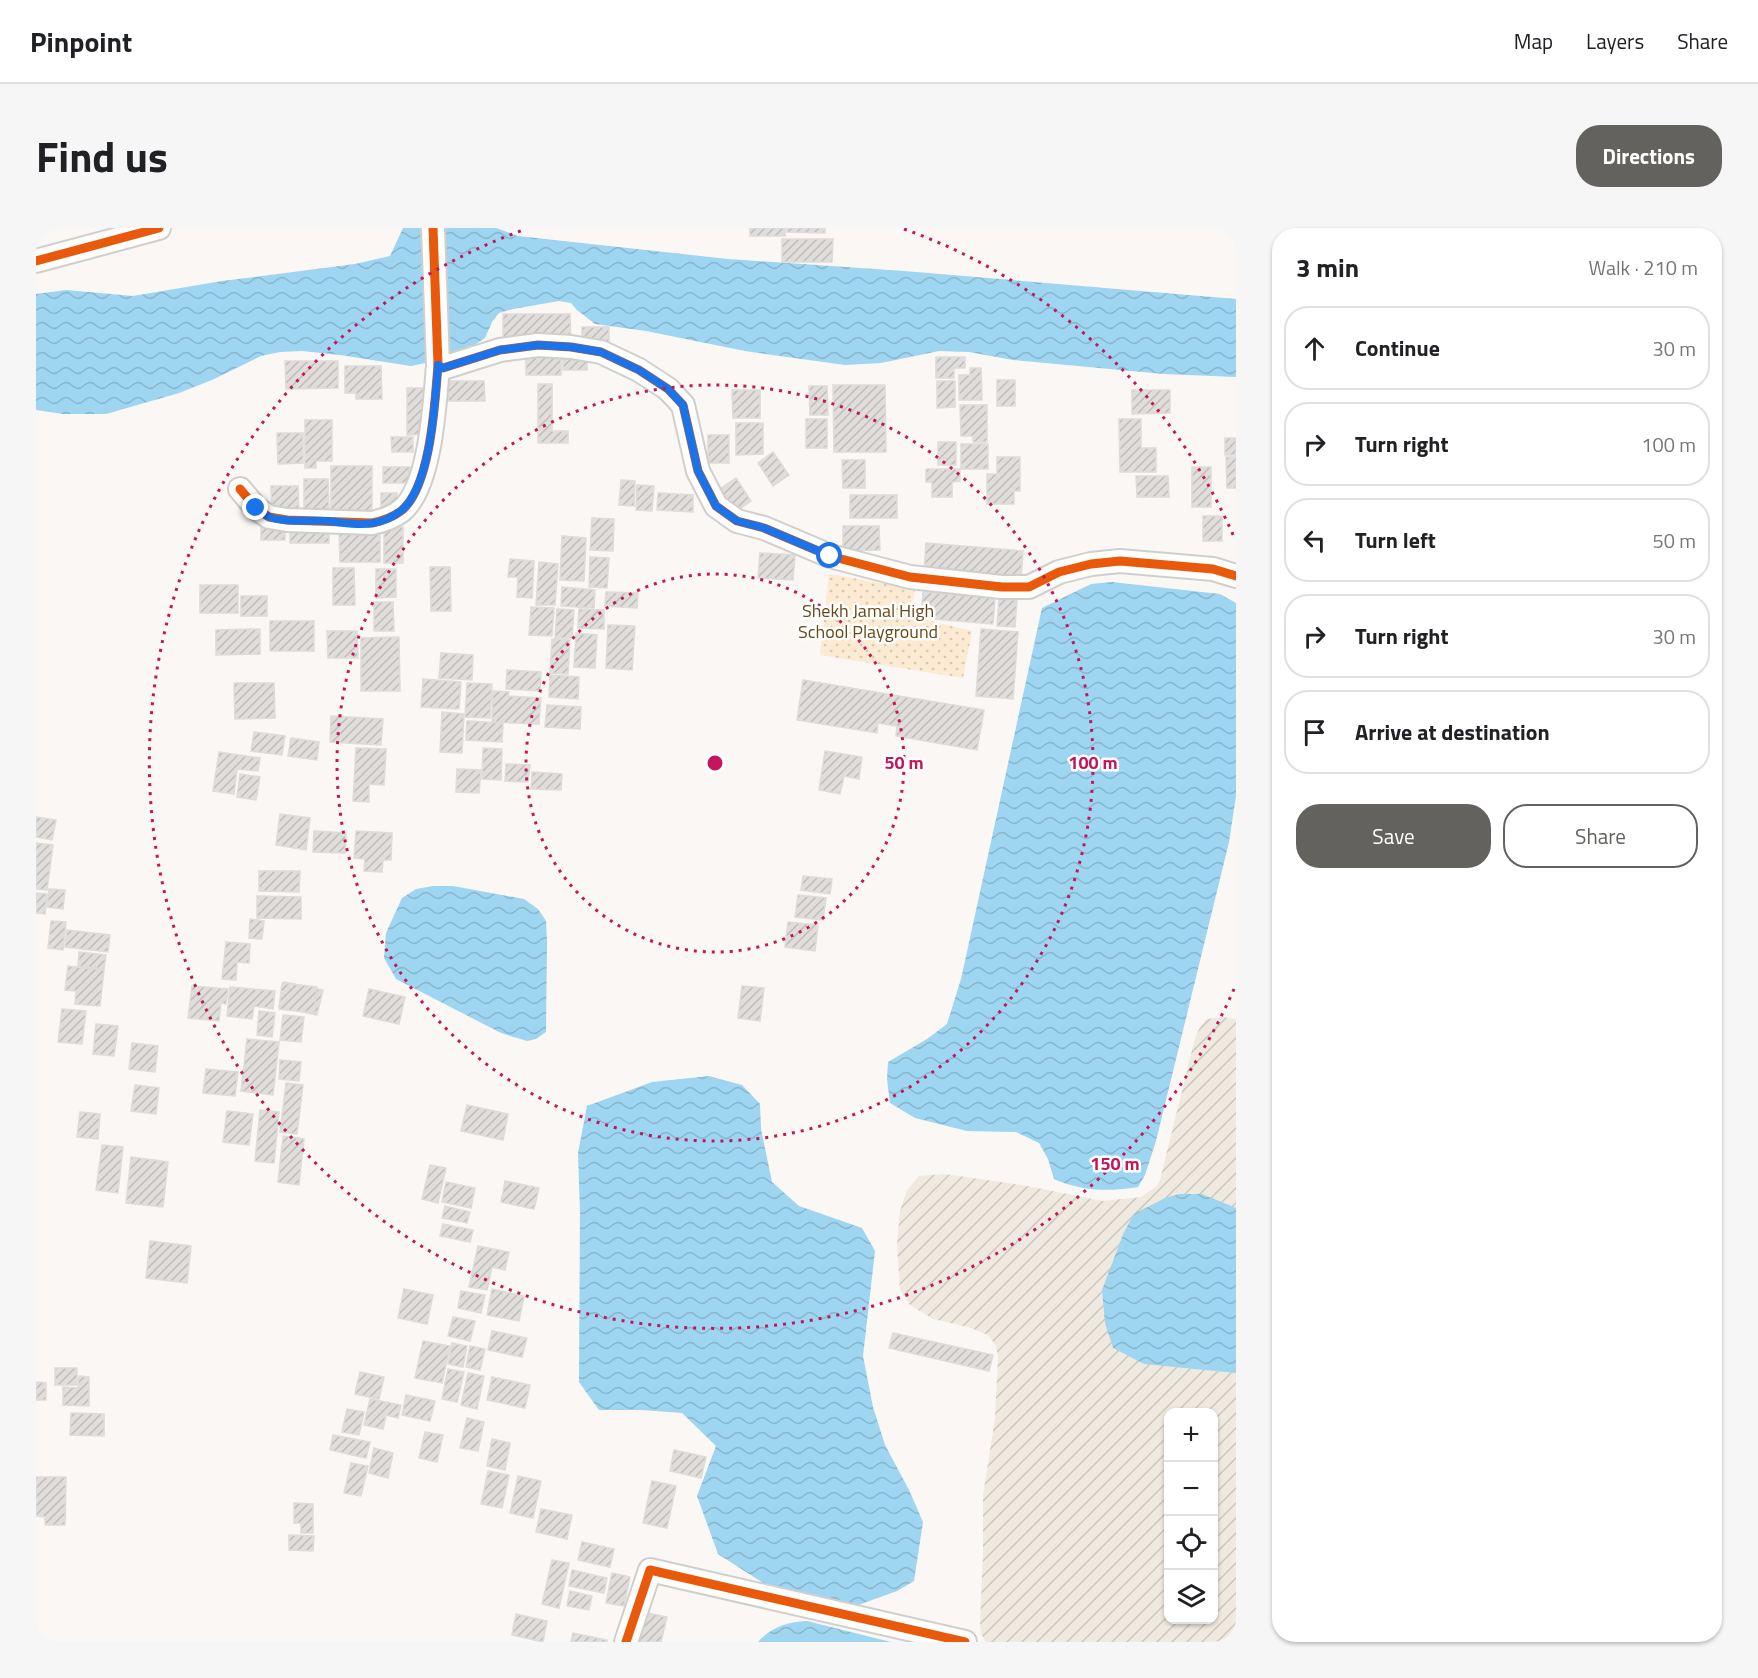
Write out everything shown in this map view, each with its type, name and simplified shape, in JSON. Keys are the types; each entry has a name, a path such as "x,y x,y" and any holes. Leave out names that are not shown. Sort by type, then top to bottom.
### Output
{"street":[{"path":"36,261 159,228"},
{"path":"240,489 256,508 268,517 287,520 372,524 402,510 422,477 433,418 439,364 433,228"},
{"path":"439,364 443,368 500,350 538,345 601,352 639,370 668,389 683,405 698,471 716,506 737,521 764,528 830,556 910,577 1002,587 1029,587 1059,572 1091,564 1120,561 1213,569 1236,576"},
{"path":"626,1642 650,1570 965,1642"}],"shaded area":[{"path":"1223,1017 1236,1019 1236,1642 986,1642 981,1634 980,1622 983,1496 995,1418 998,1356 996,1346 988,1335 968,1327 933,1319 910,1305 900,1290 897,1244 900,1211 907,1190 919,1176 945,1174 1022,1185 1103,1201 1141,1197 1157,1186 1160,1180 1195,1038 1206,1019"}],"green space":[{"name":"Shekh Jamal High School Playground","path":"829,574 915,589 910,616 972,631 963,678 820,655"}],"water":[{"path":"403,228 496,228 518,236 728,259 904,271 1236,299 1236,377 1164,374 1013,360 969,352 939,351 881,363 845,365 745,351 646,331 595,324 571,303 559,301 499,313 485,338 458,356 411,366 340,355 302,351 280,352 261,356 179,393 106,414 63,414 36,410 36,294 66,290 133,296 222,281 355,264 390,256"},
{"path":"1112,582 1220,594 1236,603 1236,796 1229,842 1156,1141 1145,1175 1138,1187 1106,1190 1074,1186 1054,1179 1048,1159 1039,1143 1016,1132 967,1131 915,1118 890,1103 887,1079 888,1062 947,1024 961,979 1042,608 1091,584"},
{"path":"453,886 524,899 538,909 546,921 546,1032 536,1039 527,1041 501,1033 396,979 384,958 386,933 402,898 416,889"},
{"path":"709,1076 742,1085 760,1104 761,1129 772,1182 799,1206 862,1228 875,1251 863,1356 873,1407 885,1445 923,1522 914,1581 897,1591 850,1608 768,1586 718,1554 697,1496 716,1446 682,1413 599,1410 579,1382 578,1153 587,1106 652,1082"},
{"path":"1179,1194 1202,1194 1236,1208 1236,1373 1144,1364 1113,1348 1105,1323 1102,1290 1124,1232 1134,1214 1165,1198"},
{"path":"807,1621 891,1642 758,1642 780,1626"}],"building":[{"path":"750,228 785,228 785,236 750,236"},
{"path":"787,228 825,228 825,233 787,232"},
{"path":"782,239 833,239 832,262 782,262"},
{"path":"503,314 570,314 571,343 556,335 503,337"},
{"path":"582,327 609,327 609,346 582,347"},
{"path":"526,353 561,353 561,375 526,375"},
{"path":"563,353 587,353 587,370 563,370"},
{"path":"936,357 965,357 965,368 954,368 954,378 936,378"},
{"path":"285,361 338,361 338,388 286,389"},
{"path":"345,366 381,366 382,399 356,399 356,393 345,393"},
{"path":"970,368 981,368 982,400 959,400 959,375 970,375"},
{"path":"997,380 1015,380 1015,406 997,406"},
{"path":"448,381 484,381 485,401 448,401"},
{"path":"937,381 955,381 955,407 937,408"},
{"path":"538,384 552,384 552,431 568,431 568,443 538,443"},
{"path":"833,385 885,385 886,452 834,452"},
{"path":"809,386 827,386 828,415 810,415"},
{"path":"407,388 426,388 427,434 407,435"},
{"path":"732,390 760,390 760,418 733,418"},
{"path":"1132,390 1170,390 1170,413 1132,414"},
{"path":"960,405 987,405 987,442 973,442 973,436 961,436"},
{"path":"806,419 827,419 827,448 806,448"},
{"path":"1119,419 1141,419 1141,448 1156,448 1156,472 1120,472"},
{"path":"305,420 332,420 332,461 316,461 316,468 305,468"},
{"path":"736,423 763,423 763,454 736,455"},
{"path":"277,433 303,433 303,463 278,464"},
{"path":"708,435 729,435 729,463 708,463"},
{"path":"391,437 413,437 413,452 392,452"},
{"path":"1225,438 1236,438 1236,455 1225,455"},
{"path":"938,442 956,442 956,465 938,465"},
{"path":"961,444 988,444 988,469 961,469"},
{"path":"773,452 789,475 773,486 758,463"},
{"path":"997,457 1020,457 1020,491 1014,491 1014,504 987,504 987,474 997,474"},
{"path":"1226,457 1236,457 1236,488 1227,488"},
{"path":"842,460 865,460 865,488 843,488"},
{"path":"331,466 372,466 372,517 331,517"},
{"path":"383,467 412,467 412,483 383,483"},
{"path":"1192,467 1211,467 1211,507 1192,507"},
{"path":"926,469 960,469 960,481 952,482 952,497 932,497 932,482 926,482"},
{"path":"1136,476 1168,476 1169,497 1137,497"},
{"path":"736,478 751,501 735,512 720,489"},
{"path":"304,479 328,479 329,514 304,514"},
{"path":"621,480 635,481 634,506 619,505"},
{"path":"637,485 654,486 652,511 636,510"},
{"path":"271,486 298,486 299,516 272,516"},
{"path":"381,493 397,493 397,508 381,508"},
{"path":"658,493 693,495 693,512 657,510"},
{"path":"850,495 897,495 897,518 850,518"},
{"path":"1203,516 1222,516 1222,541 1203,541"},
{"path":"592,518 614,519 613,551 590,550"},
{"path":"261,522 285,522 285,540 261,540"},
{"path":"329,524 329,543 290,543 290,525"},
{"path":"843,526 879,526 880,550 843,551"},
{"path":"384,527 403,527 403,563 384,563"},
{"path":"380,528 380,562 340,562 339,529"},
{"path":"562,536 586,538 584,581 560,580"},
{"path":"926,543 1023,551 1021,580 924,572"},
{"path":"760,553 795,555 793,580 758,578"},
{"path":"590,557 609,558 607,588 589,587"},
{"path":"510,559 534,561 532,598 517,597 518,577 508,577"},
{"path":"539,562 558,564 555,605 536,605"},
{"path":"430,567 450,567 451,611 431,611"},
{"path":"333,568 354,568 355,605 333,605"},
{"path":"376,569 396,569 396,597 376,598"},
{"path":"200,585 238,585 238,613 200,613"},
{"path":"562,587 595,590 594,608 561,606"},
{"path":"606,592 638,593 637,608 605,606"},
{"path":"923,592 995,598 993,624 921,618"},
{"path":"241,596 267,596 267,616 241,616"},
{"path":"999,599 1017,600 1015,627 997,626"},
{"path":"374,602 393,602 394,631 374,631"},
{"path":"531,607 554,608 552,636 529,635"},
{"path":"557,609 574,610 572,638 555,638"},
{"path":"579,609 604,610 604,629 578,628"},
{"path":"270,621 314,621 314,651 270,651"},
{"path":"608,625 635,626 632,670 606,668"},
{"path":"260,629 260,654 216,655 216,630"},
{"path":"981,629 1018,632 1013,699 976,696"},
{"path":"327,631 357,631 358,658 328,658"},
{"path":"576,633 597,635 595,668 574,667"},
{"path":"399,637 400,691 361,691 361,638"},
{"path":"552,639 570,640 568,674 550,673"},
{"path":"441,653 473,655 472,680 439,678"},
{"path":"507,670 541,672 540,691 506,689"},
{"path":"550,675 579,677 578,699 549,697"},
{"path":"423,679 461,682 459,709 421,707"},
{"path":"803,680 984,710 977,750 896,736 897,726 878,723 877,733 797,720"},
{"path":"234,683 274,683 275,718 235,719"},
{"path":"467,683 492,684 490,718 465,717"},
{"path":"493,691 509,692 508,696 541,698 539,724 492,722"},
{"path":"547,705 581,707 580,729 545,727"},
{"path":"442,712 464,714 462,753 440,752"},
{"path":"331,716 383,719 381,745 330,742"},
{"path":"467,721 503,723 502,742 466,740"},
{"path":"254,732 285,736 282,755 251,751"},
{"path":"291,738 319,742 317,760 288,756"},
{"path":"356,748 386,749 384,785 369,784 369,802 353,801"},
{"path":"483,748 502,749 501,780 482,779"},
{"path":"825,751 862,757 859,779 844,776 840,794 819,790"},
{"path":"219,752 260,758 258,771 237,769 234,794 213,791"},
{"path":"506,764 530,765 528,782 505,781"},
{"path":"457,769 481,770 479,793 456,792"},
{"path":"532,772 562,774 561,790 531,789"},
{"path":"240,774 260,777 256,800 237,797"},
{"path":"280,814 310,818 306,850 276,845"},
{"path":"36,817 56,820 52,840 36,837"},
{"path":"314,831 346,833 345,853 313,852"},
{"path":"356,831 392,833 391,860 383,860 382,872 364,871 365,859 354,858"},
{"path":"36,843 53,845 47,890 36,889"},
{"path":"259,871 300,871 299,892 259,891"},
{"path":"803,876 832,879 830,894 801,890"},
{"path":"49,889 65,890 63,909 47,907"},
{"path":"36,893 47,894 45,914 36,913"},
{"path":"798,895 826,898 823,920 795,917"},
{"path":"257,896 301,897 301,919 257,918"},
{"path":"250,919 264,921 262,939 249,938"},
{"path":"51,921 66,922 63,950 48,948"},
{"path":"788,922 818,925 815,951 785,947"},
{"path":"67,930 110,935 108,952 65,947"},
{"path":"226,942 250,944 249,963 237,962 236,980 222,979"},
{"path":"79,952 106,955 104,969 78,966"},
{"path":"68,966 104,970 100,1006 75,1004 76,991 65,990"},
{"path":"284,982 323,990 317,1015 279,1007"},
{"path":"282,983 317,987 314,1013 279,1009"},
{"path":"192,986 228,989 226,1004 221,1003 219,1021 188,1018"},
{"path":"742,986 764,988 760,1021 738,1018"},
{"path":"230,987 275,991 273,1009 254,1006 252,1019 227,1016"},
{"path":"369,989 405,997 399,1024 363,1016"},
{"path":"62,1009 86,1011 82,1044 58,1042"},
{"path":"259,1011 275,1013 272,1037 257,1035"},
{"path":"283,1015 304,1017 301,1042 280,1040"},
{"path":"96,1024 118,1026 114,1056 93,1054"},
{"path":"247,1039 279,1042 273,1095 241,1091"},
{"path":"132,1043 158,1046 155,1072 129,1069"},
{"path":"280,1060 301,1062 299,1081 279,1079"},
{"path":"206,1069 238,1072 235,1096 203,1093"},
{"path":"286,1083 303,1085 297,1134 280,1132"},
{"path":"135,1085 159,1088 156,1114 131,1111"},
{"path":"467,1105 508,1114 503,1140 461,1131"},
{"path":"260,1110 279,1112 274,1163 255,1161"},
{"path":"227,1111 253,1114 249,1145 223,1142"},
{"path":"80,1112 100,1114 98,1139 77,1137"},
{"path":"283,1136 304,1139 299,1185 278,1182"},
{"path":"102,1145 123,1147 118,1193 96,1190"},
{"path":"131,1157 168,1162 163,1207 126,1203"},
{"path":"430,1165 446,1168 438,1203 422,1199"},
{"path":"505,1181 539,1188 534,1209 501,1202"},
{"path":"446,1182 475,1188 471,1208 442,1202"},
{"path":"445,1206 470,1212 467,1223 442,1218"},
{"path":"443,1224 473,1230 470,1242 440,1236"},
{"path":"150,1241 191,1246 187,1283 146,1278"},
{"path":"478,1246 509,1252 505,1270 492,1267 487,1290 469,1287"},
{"path":"404,1289 433,1295 427,1324 398,1318"},
{"path":"492,1289 524,1296 519,1321 487,1315"},
{"path":"461,1291 485,1295 481,1313 458,1308"},
{"path":"453,1317 475,1321 470,1341 448,1336"},
{"path":"492,1331 527,1338 522,1357 488,1350"},
{"path":"893,1333 993,1355 989,1371 889,1348"},
{"path":"423,1341 450,1346 442,1383 415,1378"},
{"path":"452,1343 467,1346 463,1367 448,1364"},
{"path":"470,1346 485,1349 480,1370 466,1367"},
{"path":"55,1368 77,1368 77,1385 55,1385"},
{"path":"448,1369 464,1372 457,1402 442,1399"},
{"path":"360,1372 384,1377 379,1399 355,1394"},
{"path":"468,1373 484,1376 477,1409 461,1405"},
{"path":"79,1376 89,1377 89,1406 63,1405 63,1387 78,1388"},
{"path":"492,1377 530,1385 525,1408 487,1400"},
{"path":"36,1382 46,1383 46,1400 36,1400"},
{"path":"406,1395 435,1401 430,1421 402,1415"},
{"path":"370,1399 401,1405 398,1418 386,1415 383,1429 364,1425"},
{"path":"347,1409 364,1412 359,1435 342,1432"},
{"path":"71,1413 104,1414 104,1436 70,1435"},
{"path":"467,1418 484,1422 478,1451 460,1448"},
{"path":"425,1432 443,1435 437,1462 419,1458"},
{"path":"333,1435 370,1442 366,1458 330,1450"},
{"path":"492,1439 510,1443 505,1470 487,1466"},
{"path":"374,1448 393,1453 388,1478 369,1473"},
{"path":"674,1450 706,1457 701,1478 670,1471"},
{"path":"351,1463 368,1466 361,1496 344,1493"},
{"path":"488,1471 509,1475 502,1508 481,1504"},
{"path":"518,1476 541,1481 533,1518 510,1513"},
{"path":"36,1477 66,1477 65,1525 45,1525 45,1517 36,1516"},
{"path":"652,1481 676,1486 667,1528 643,1523"},
{"path":"294,1503 313,1504 313,1533 301,1533 301,1523 294,1523"},
{"path":"541,1509 572,1515 567,1539 536,1532"},
{"path":"289,1535 314,1536 313,1551 289,1550"},
{"path":"582,1542 614,1549 610,1567 578,1560"},
{"path":"552,1560 569,1563 559,1608 542,1604"},
{"path":"572,1570 607,1578 604,1593 569,1586"},
{"path":"612,1573 630,1577 624,1606 606,1603"},
{"path":"570,1591 592,1596 589,1610 567,1606"},
{"path":"628,1609 667,1617 661,1642 621,1642"},
{"path":"516,1614 547,1621 543,1642 512,1635"},
{"path":"573,1633 607,1640 607,1642 571,1642"}],"cycle path":[{"path":"36,261 159,228"},
{"path":"433,228 438,365 443,368 500,350 538,345 601,352 639,370 668,389 683,405 698,471 716,506 737,521 764,528 830,556 910,577 1002,587 1029,587 1059,572 1091,564 1120,561 1213,569 1236,576"},
{"path":"240,489 256,508 269,517 287,520 372,523 398,513 411,500 425,464 433,421 438,365"},
{"path":"626,1642 650,1570 965,1642"}],"route":[{"path":"256,508 268,517 357,524 372,524 402,510 422,477 433,418 438,365 443,368 500,350 538,345 571,347 601,352 639,370 668,389 683,405 698,471 716,506 737,521 764,528 830,556"}]}
